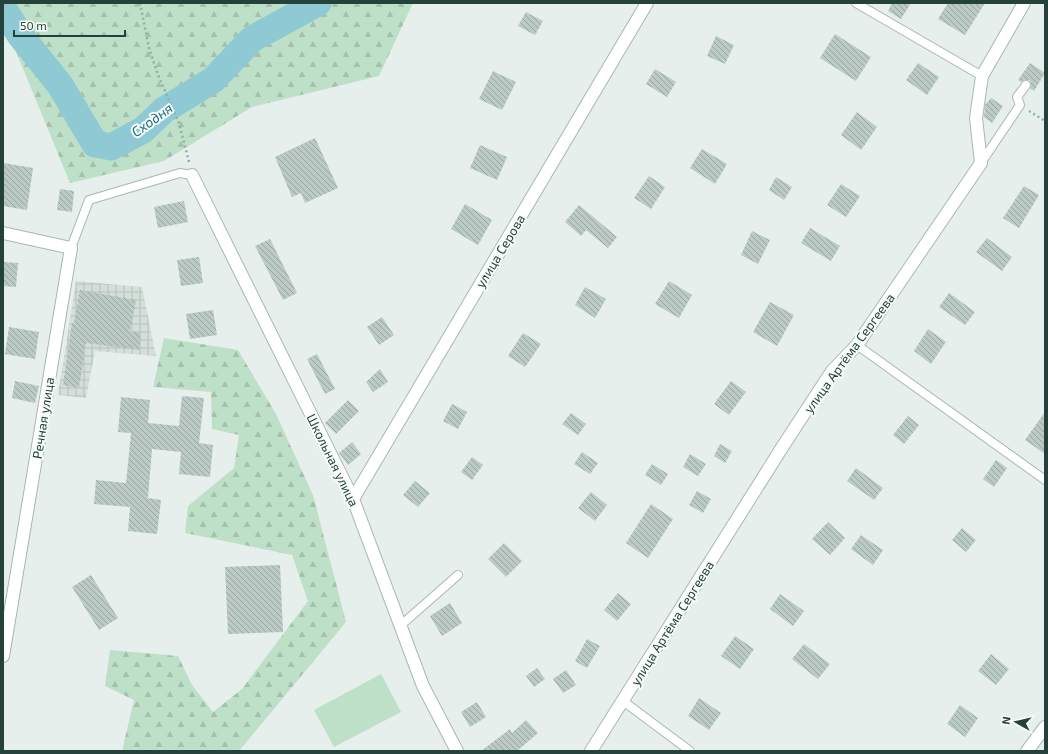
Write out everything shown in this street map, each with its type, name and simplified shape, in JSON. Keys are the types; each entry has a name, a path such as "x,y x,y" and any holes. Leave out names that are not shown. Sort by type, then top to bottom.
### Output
{"street":[{"name":"улица Серова","path":"353,499 647,3"},
{"path":"981,163 976,118 982,76 1024,3"},
{"name":"улица Артёма Сергеева","path":"591,751 783,446 832,371 857,345 981,163"},
{"name":"Школьная улица","path":"192,175 353,499 423,686 457,751"},
{"path":"3,233 71,248"},
{"name":"Речная улица","path":"3,656 71,248"},
{"path":"1027,751 1045,727"}],"lane":[{"path":"856,3 982,76"},
{"path":"981,163 1020,105 1017,97 1026,85"},
{"path":"71,248 89,200 180,173 192,175"},
{"path":"857,345 1045,480"},
{"path":"400,626 458,575"},
{"path":"623,702 690,751"}],"path":[{"path":"140,3 148,48 158,75 180,123 192,175"},
{"path":"1020,105 1045,121"}],"shaded area":[{"path":"76,281 142,287 156,356 95,351 86,398 58,395"}],"green space":[{"path":"3,3 413,3 379,76 252,107 164,161 70,183 3,20"},
{"path":"164,338 238,350 276,414 313,495 346,622 239,751 122,751 134,700 105,686 110,650 178,656 192,685 213,712 242,689 308,601 292,555 185,533 188,506 234,468 239,435 212,429 211,392 153,387"},
{"path":"381,674 401,712 334,747 314,710"}],"building":[{"path":"892,3 911,3 901,19 888,11"},
{"path":"948,3 985,3 965,35 938,19"},
{"path":"526,12 543,21 535,35 518,26"},
{"path":"835,34 871,57 856,81 820,58"},
{"path":"716,36 734,45 725,64 707,56"},
{"path":"918,63 939,77 927,95 906,80"},
{"path":"1030,63 1045,73 1034,91 1030,88 1031,83 1029,80 1024,80 1021,82 1018,80"},
{"path":"655,69 676,82 667,97 646,84"},
{"path":"493,71 516,82 502,110 479,99"},
{"path":"991,98 1003,106 992,123 984,117 985,105"},
{"path":"857,112 877,127 861,150 841,135"},
{"path":"315,138 338,188 305,203 301,193 292,197 275,157"},
{"path":"480,145 507,157 497,180 470,168"},
{"path":"702,149 727,164 715,184 690,168"},
{"path":"3,163 33,168 27,210 3,206"},
{"path":"649,176 665,187 651,209 634,198"},
{"path":"776,177 792,187 784,200 769,190"},
{"path":"841,184 860,196 846,217 827,205"},
{"path":"1024,186 1039,195 1019,228 1003,218"},
{"path":"60,189 74,191 72,212 57,210"},
{"path":"184,201 188,222 158,228 154,207"},
{"path":"465,204 492,220 478,245 451,229"},
{"path":"579,205 617,237 608,248 586,230 581,236 565,222"},
{"path":"810,228 840,246 831,261 801,243"},
{"path":"752,231 770,240 758,264 741,255"},
{"path":"987,238 1012,257 1002,271 976,252"},
{"path":"270,239 297,293 283,300 255,246"},
{"path":"199,257 203,283 181,286 177,260"},
{"path":"3,262 18,263 16,287 3,286"},
{"path":"669,281 692,295 679,318 655,304"},
{"path":"585,287 606,299 595,318 575,305"},
{"path":"80,290 136,300 130,331 141,333 139,350 86,343 79,388 63,385 72,323 74,323"},
{"path":"949,293 975,312 965,325 939,307"},
{"path":"770,302 794,315 777,346 753,332"},
{"path":"213,310 217,335 190,339 186,314"},
{"path":"382,317 394,335 379,345 367,327"},
{"path":"9,327 39,332 35,359 5,354"},
{"path":"928,329 946,342 931,364 914,351"},
{"path":"523,333 541,344 525,367 508,356"},
{"path":"317,354 335,389 325,394 307,359"},
{"path":"380,369 388,382 373,392 366,382"},
{"path":"15,381 39,386 35,403 12,398"},
{"path":"731,381 746,392 729,415 714,404"},
{"path":"182,396 204,398 199,443 213,445 210,477 179,474 181,452 152,449 148,498 161,500 157,534 128,531 130,507 94,504 96,480 126,483 131,433 118,432 121,397 150,400 148,423 179,426"},
{"path":"348,400 359,411 336,434 325,423"},
{"path":"452,404 467,412 458,429 443,421"},
{"path":"1045,412 1045,454 1025,440"},
{"path":"571,413 586,424 578,435 562,424"},
{"path":"908,416 919,425 904,444 893,435"},
{"path":"352,442 361,454 348,465 339,453"},
{"path":"720,444 732,451 725,463 714,456"},
{"path":"582,452 598,463 590,474 574,464"},
{"path":"690,454 706,464 698,476 683,467"},
{"path":"472,457 483,465 472,480 461,472"},
{"path":"996,460 1007,468 994,487 983,479"},
{"path":"652,464 668,474 661,485 645,475"},
{"path":"856,468 883,488 874,500 847,481"},
{"path":"415,481 430,493 418,507 403,495"},
{"path":"697,491 711,499 703,513 689,505"},
{"path":"591,492 607,505 595,521 578,508"},
{"path":"651,504 673,519 648,558 626,543"},
{"path":"828,522 845,538 830,555 812,539"},
{"path":"962,528 976,540 966,552 952,540"},
{"path":"861,535 883,550 873,565 851,549"},
{"path":"504,543 522,561 506,577 488,559"},
{"path":"280,565 283,632 228,634 225,567"},
{"path":"91,575 118,618 99,630 72,587"},
{"path":"618,593 631,604 617,621 604,610"},
{"path":"780,594 804,611 793,626 770,609"},
{"path":"450,603 462,623 442,636 430,616"},
{"path":"735,636 754,649 740,669 721,656"},
{"path":"587,639 600,646 587,668 575,661"},
{"path":"804,644 830,664 818,679 792,659"},
{"path":"991,654 1009,669 996,685 978,671"},
{"path":"537,668 545,679 534,687 526,676"},
{"path":"566,670 576,685 563,693 553,679"},
{"path":"699,698 721,713 709,730 688,716"},
{"path":"477,702 486,717 470,727 461,712"},
{"path":"960,705 978,718 965,737 947,724"},
{"path":"526,720 538,733 517,751 481,751 510,729 512,733"}],"waterway":[{"name":"Сходня","path":"3,8 20,35 60,85 95,144 111,147 143,130 164,110 213,80 252,39 318,3"}]}
